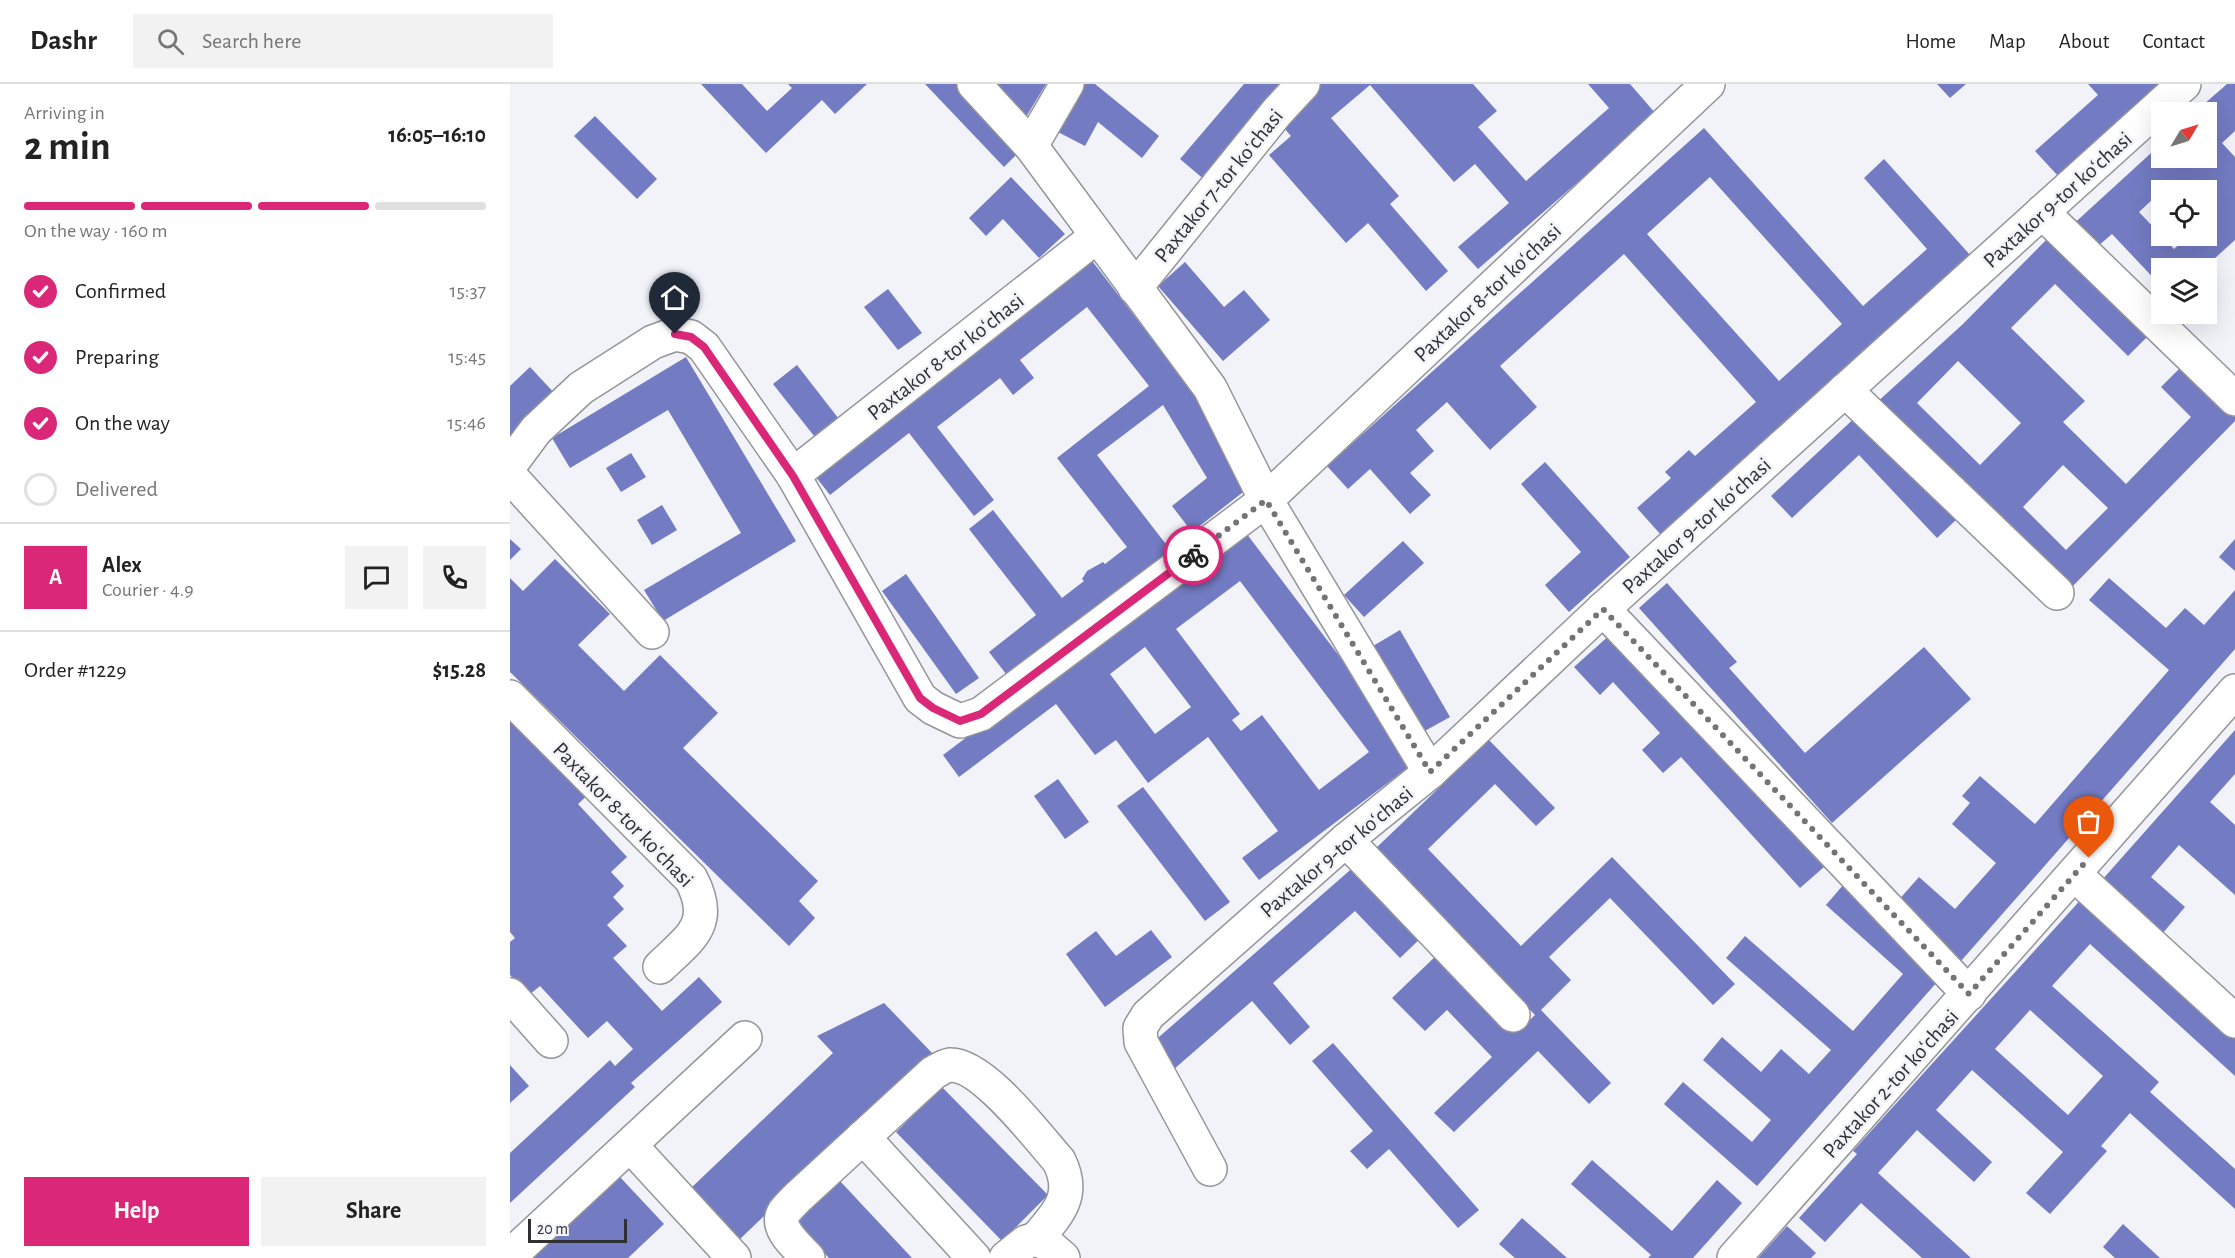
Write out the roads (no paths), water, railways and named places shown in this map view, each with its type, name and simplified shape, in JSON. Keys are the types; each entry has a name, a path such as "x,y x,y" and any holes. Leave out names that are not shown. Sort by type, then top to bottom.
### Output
{"street":[{"path":"974,84 1031,146 1210,388 1266,500 1430,772"},
{"path":"1031,146 1067,84"},
{"name":"Paxtakor 7-tor koʻchasi","path":"1135,288 1277,112 1303,84"},
{"name":"Paxtakor 8-tor koʻchasi","path":"510,465 536,430 581,388 652,342 675,334 691,337 704,347 793,476 920,698 933,708 960,721 981,714 1266,500 1708,84"},
{"name":"Paxtakor 9-tor koʻchasi","path":"1210,1169 1141,1042 1140,1028 1148,1015 1346,840 1430,772 1603,609 2184,84"},
{"path":"2042,212 2235,399"},
{"name":"Paxtakor 8-tor koʻchasi","path":"793,476 1098,236"},
{"path":"1845,390 2057,593"},
{"path":"510,476 652,632"},
{"path":"1603,609 1969,994"},
{"name":"Paxtakor 2-tor koʻchasi","path":"1734,1258 2235,692"},
{"name":"Paxtakor 8-tor koʻchasi","path":"510,697 691,879 700,902 700,918 695,934 660,967"},
{"path":"1346,840 1513,1015"},
{"path":"2074,874 2235,1021"},
{"path":"510,995 551,1041"},
{"path":"510,1256 745,1038"},
{"path":"808,1258 786,1232 782,1224 783,1214 798,1197 933,1073 948,1065 966,1068 987,1082 1059,1161 1066,1174 1068,1187 1055,1218 1036,1239 1026,1242 1006,1258"},
{"path":"863,1137 974,1258"},
{"path":"630,1146 734,1258"},
{"path":"1036,1239 1047,1244 1063,1258"}]}
